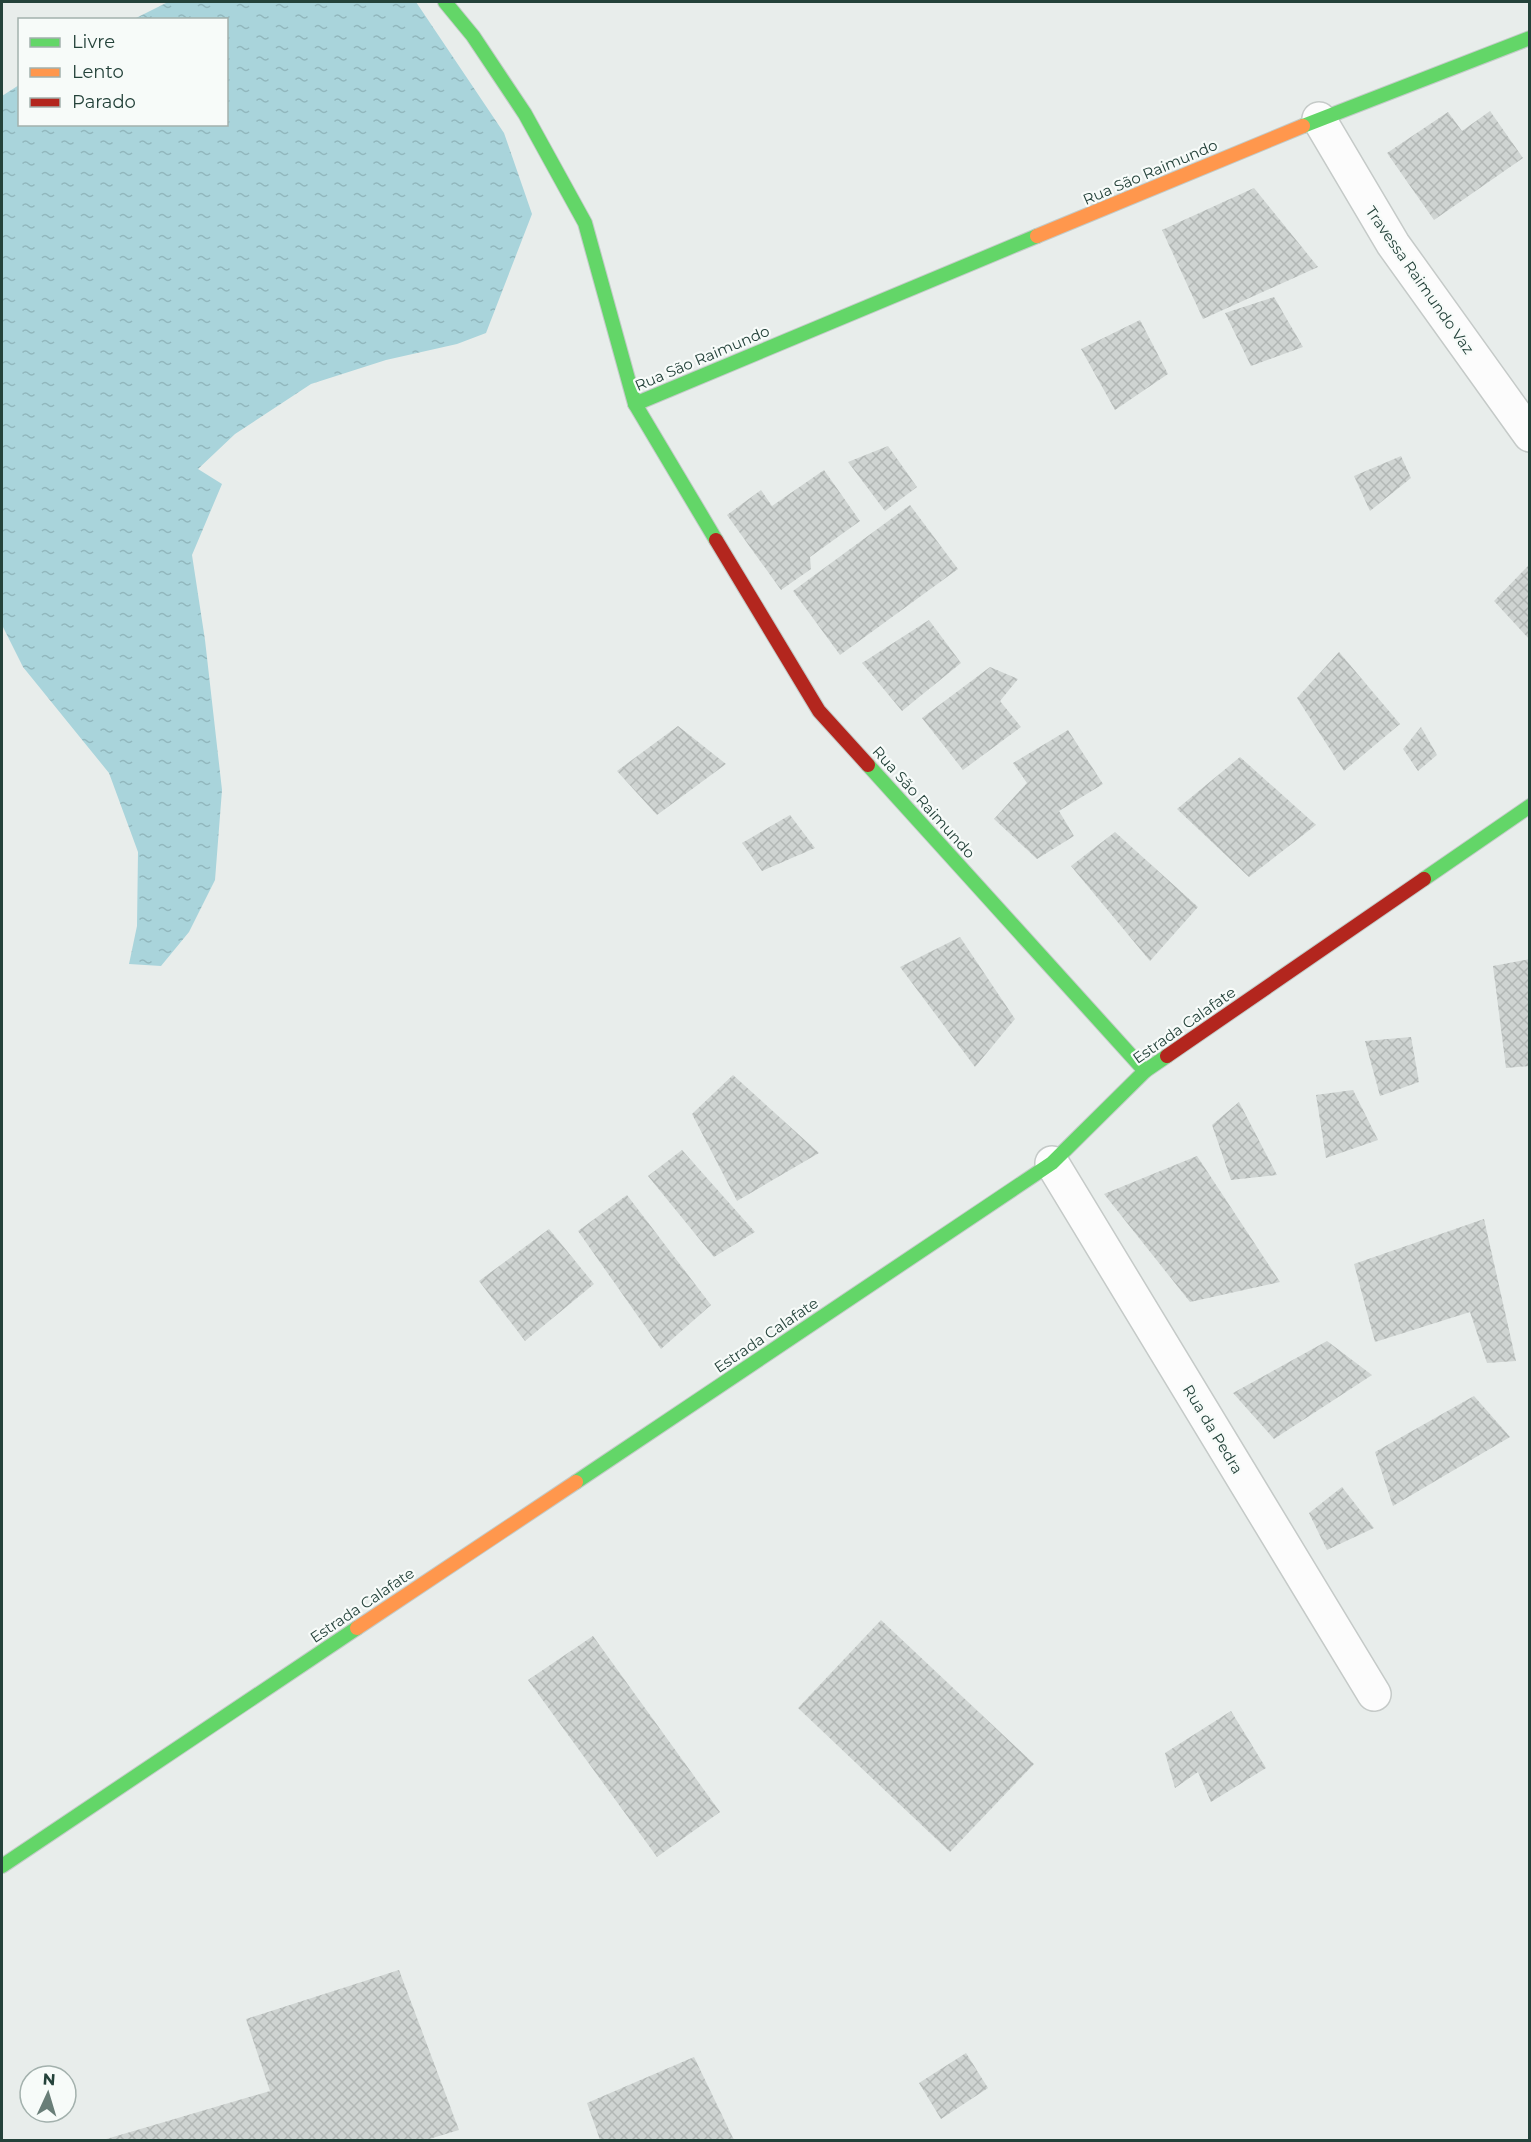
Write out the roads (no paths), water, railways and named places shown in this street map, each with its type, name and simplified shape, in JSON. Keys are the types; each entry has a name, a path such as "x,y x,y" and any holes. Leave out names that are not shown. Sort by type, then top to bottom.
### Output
{"street":[{"path":"445,2 473,36 525,114 585,224 634,404"},
{"name":"Rua São Raimundo","path":"1145,1071 819,711 634,404 1319,119 1530,38"},
{"name":"Travessa Raimundo Vaz","path":"1319,119 1393,244 1530,435"},
{"name":"Estrada Calafate","path":"2,1866 1052,1163 1145,1071 1530,806"},
{"name":"Rua da Pedra","path":"1052,1163 1374,1694"}],"water":[{"path":"168,2 416,2 504,133 532,214 486,333 457,344 386,360 311,384 235,434 198,469 222,484 192,555 205,640 222,790 215,880 189,932 161,966 129,964 137,926 138,852 109,773 23,667 2,625 2,96 18,86 18,126 228,126 228,18 136,18"}]}
